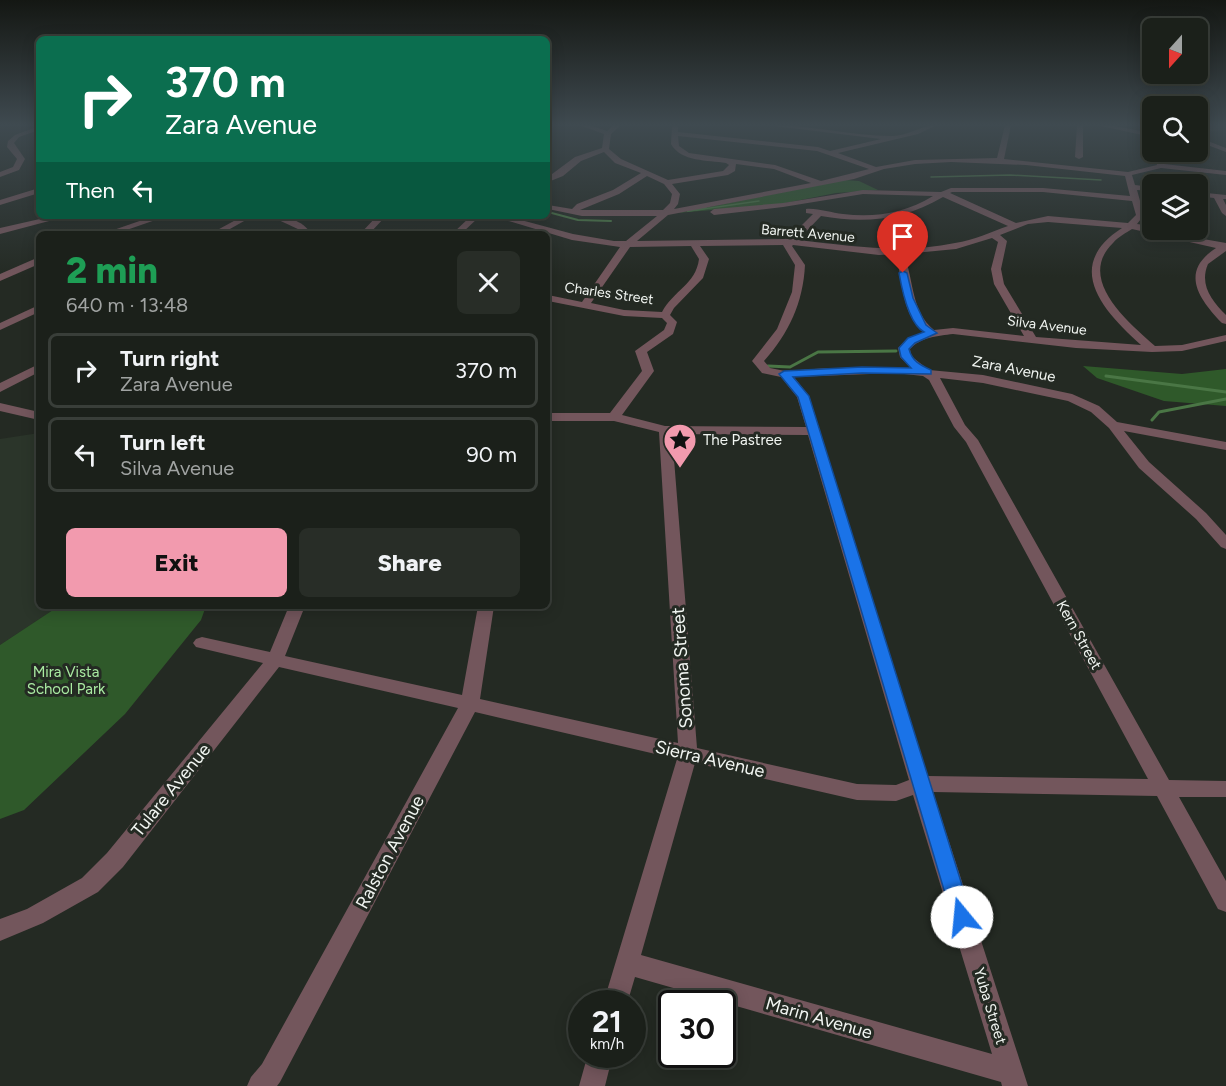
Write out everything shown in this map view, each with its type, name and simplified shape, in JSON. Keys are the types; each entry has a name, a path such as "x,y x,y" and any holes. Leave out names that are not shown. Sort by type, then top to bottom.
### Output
{"street":[{"path":"573,212 586,203 616,192 642,176"},
{"path":"650,176 667,182 708,176"},
{"path":"799,176 819,183"},
{"path":"665,213 857,176"},
{"path":"1129,176 1140,215 1131,226 1120,231 1106,243 1096,260 1094,274 1102,296 1122,321 1152,349"},
{"path":"854,177 890,191"},
{"path":"584,306 627,244 674,204 676,194 667,182"},
{"path":"1132,187 1142,188"},
{"path":"783,205 819,213 870,218 892,217 909,213 951,190 1010,189 1135,199"},
{"path":"0,203 36,191"},
{"path":"550,207 573,212 676,215 783,205 839,194 890,191 951,196 1014,225"},
{"path":"1221,196 1226,213"},
{"path":"791,242 819,213"},
{"path":"0,231 51,219"},
{"path":"116,231 154,219"},
{"path":"220,231 243,219"},
{"path":"282,219 304,228 306,231"},
{"path":"367,231 379,219"},
{"path":"459,231 473,219"},
{"name":"Barrett Avenue","path":"506,219 544,231"},
{"name":"Barrett Avenue","path":"550,233 586,240 627,244 791,242 857,251 899,252 956,246 1026,222 1069,219 1142,228"},
{"path":"993,235 1003,241 996,269 999,284 1031,338"},
{"name":"Barrett Avenue","path":"1195,240 1225,247"},
{"name":"Yuba Street","path":"791,242 787,246 798,260 800,274 793,306 786,327 758,361 766,371 784,374 803,396 920,784 1013,1079"},
{"path":"614,417 648,371 641,351 669,332 672,322 665,315 669,306 702,276 704,259 694,243"},
{"path":"1225,247 1211,255 1202,265 1198,279 1203,297 1226,321"},
{"path":"899,252 909,298 922,327 932,333"},
{"path":"0,278 36,261"},
{"name":"Charles Street","path":"550,298 624,313 665,315"},
{"path":"0,327 36,309"},
{"name":"Silva Avenue","path":"927,372 916,367 906,357 904,348 911,340 932,333 953,331 1095,346 1152,349 1182,348 1226,338"},
{"path":"0,388 36,369"},
{"name":"Zara Avenue","path":"784,374 862,370 927,372 983,379 1072,398 1095,410 1113,425 1226,446"},
{"name":"Kern Street","path":"927,372 934,378 960,427 972,440 1226,902"},
{"path":"0,406 36,415"},
{"path":"550,417 614,417 665,430 813,431"},
{"path":"1113,425 1144,465 1201,516 1226,544"},
{"name":"Sonoma Street","path":"619,990 688,755 665,430"},
{"name":"Tulare Avenue","path":"0,930 35,916 90,885 115,860 275,660 296,609"},
{"name":"Ralston Avenue","path":"260,1086 271,1073 470,704 486,609"},
{"name":"Sierra Avenue","path":"202,643 857,792 896,793 920,784 1226,789"},
{"name":"Marin Avenue","path":"627,963 1013,1079"},
{"path":"592,1086 597,1068"}],"shaded area":[{"path":"36,433 36,609 54,609 0,645 0,439"}],"green space":[{"path":"845,180 859,181 878,190 836,193 780,204 677,213"},
{"path":"1083,366 1182,374 1226,369 1226,406 1164,401 1097,378"},
{"name":"Mira Vista School Park","path":"54,609 205,609 201,620 125,714 24,810 0,819 0,645"}],"waterway":[{"path":"931,177 983,176"},
{"path":"1022,176 1101,180"},
{"path":"696,210 759,201"},
{"path":"688,211 706,208"},
{"path":"550,213 578,220 611,221"},
{"path":"768,366 790,367 818,352 896,351"},
{"path":"1106,376 1226,392"},
{"path":"1152,420 1159,412 1226,399"}],"place":[{"name":"The Pastree","path":"680,469"}],"route":[{"path":"903,273 909,298 922,327 932,333 911,340 904,348 906,357 916,367 927,372 862,370 784,374 803,396 962,917"}]}
